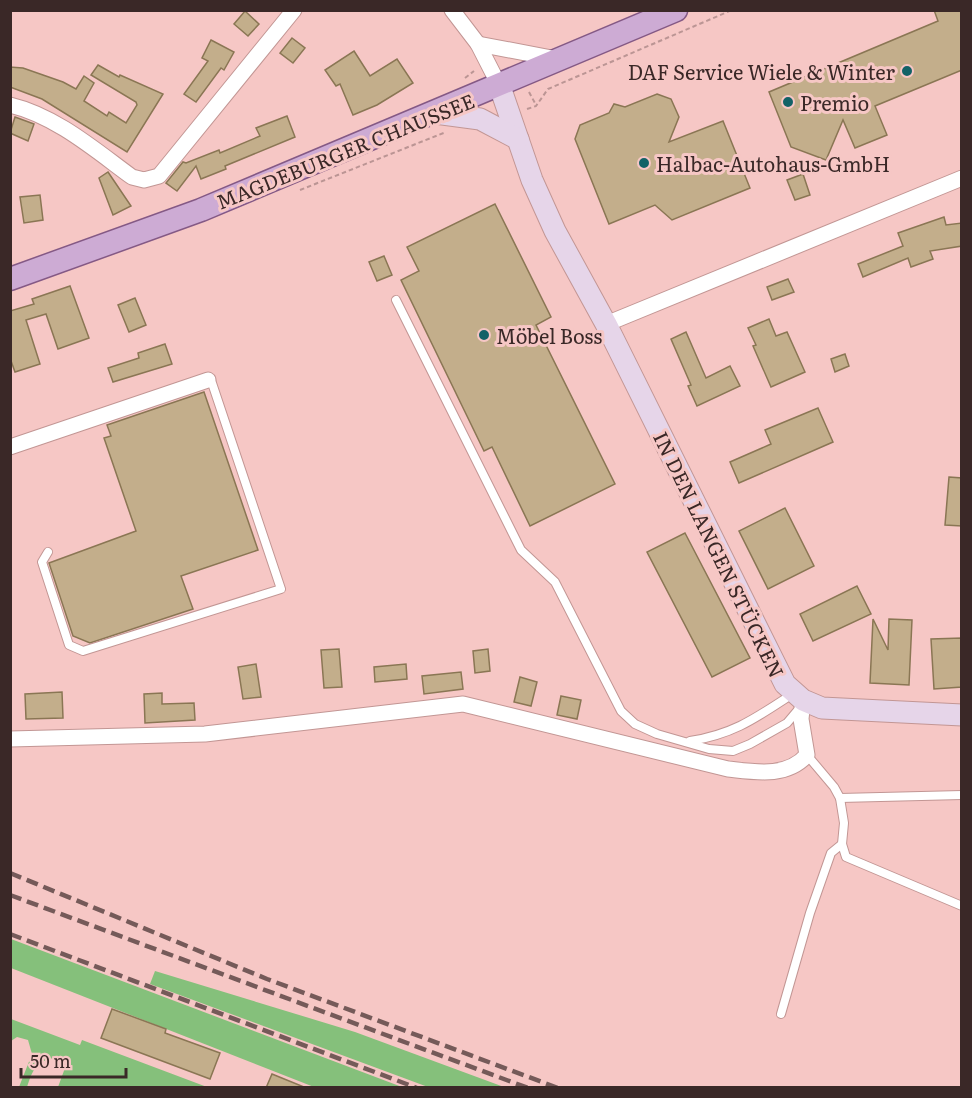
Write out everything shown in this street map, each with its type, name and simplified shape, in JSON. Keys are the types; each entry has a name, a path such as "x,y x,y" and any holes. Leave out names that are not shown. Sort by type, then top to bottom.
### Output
{"main road":[{"name":"MAGDEBURGER CHAUSSEE","path":"10,279 201,210 500,87 676,10"}],"street":[{"path":"10,105 26,108 66,130 132,177 144,180 159,176 294,10"},
{"path":"452,10 478,44 500,87"},
{"path":"478,44 563,60"},
{"name":"IN DEN LANGEN STÜCKEN","path":"500,87 532,180 555,231 606,324 778,672 799,697"},
{"path":"435,113 480,119 518,139"},
{"path":"606,324 962,178"},
{"path":"10,447 208,380"},
{"path":"799,697 822,708 835,710 962,715"},
{"path":"10,738 205,734 463,704 728,769 760,772 782,771 799,764 807,755 799,697"}],"lane":[{"path":"396,300 521,550 555,582 621,711 635,724 657,734 688,741 709,749 733,750 750,744 787,723 799,697"},
{"path":"48,552 42,562 69,645 83,651 281,589 212,383 208,380"},
{"path":"688,741 718,737 799,697"},
{"path":"807,755 834,787 840,798 844,823 842,844 846,857 962,906"},
{"path":"840,798 962,795"},
{"path":"781,1014 831,853 842,844"}],"path":[{"path":"509,114 537,106 548,89 732,10"}],"green space":[{"path":"11,939 402,1087 314,1087 11,968"},
{"path":"155,971 355,1032 504,1087 428,1087 150,984"},
{"path":"11,1019 80,1045 82,1040 207,1087 58,1087 65,1068 54,1058 39,1064 27,1087 19,1087 32,1054 28,1040 17,1037 11,1041"}],"building":[{"path":"934,10 962,10 962,70 875,106 887,135 855,148 843,120 826,160 791,147 769,92 938,21"},
{"path":"245,11 259,24 248,36 234,24"},
{"path":"292,38 305,48 293,63 280,53"},
{"path":"211,40 234,52 224,70 221,68 196,102 184,94 208,61 202,58"},
{"path":"354,51 370,76 397,59 413,83 377,105 353,115 340,84 336,86 325,70"},
{"path":"98,65 119,77 120,75 163,94 127,152 42,99 10,87 10,67 23,68 76,89 84,76 94,83 84,101 107,116 109,112 126,123 137,105 136,102 91,75"},
{"path":"657,94 671,99 679,117 669,142 723,121 750,188 672,220 655,205 609,224 575,139 580,125 609,113 614,104 625,107"},
{"path":"287,116 295,137 225,166 226,169 201,179 196,166 177,191 166,183 183,162 186,163 219,150 220,153 260,136 256,128"},
{"path":"15,117 34,124 28,141 10,133"},
{"path":"108,172 131,206 113,215 99,178"},
{"path":"803,174 810,195 795,200 787,180"},
{"path":"40,195 43,220 24,223 20,197"},
{"path":"495,204 551,317 536,325 615,484 530,526 492,447 484,451 401,280 419,271 407,247"},
{"path":"944,217 946,225 962,223 962,246 930,251 933,259 911,267 908,258 863,277 858,264 903,246 898,233"},
{"path":"384,256 392,275 377,281 369,262"},
{"path":"788,279 794,292 772,300 767,287"},
{"path":"70,286 89,338 58,349 46,314 26,320 40,364 15,372 10,358 10,311 34,304 32,299"},
{"path":"135,298 146,325 129,332 118,305"},
{"path":"769,319 776,336 787,332 805,372 771,387 753,346 756,345 748,328"},
{"path":"686,332 706,378 730,366 740,386 697,406 688,386 691,385 671,339"},
{"path":"165,344 172,364 113,382 108,368 139,358 138,353"},
{"path":"845,354 849,366 835,372 831,359"},
{"path":"204,392 258,550 181,576 193,609 90,643 73,636 49,563 136,531 104,438 111,436 107,425"},
{"path":"818,408 833,442 739,483 730,462 771,444 765,430"},
{"path":"949,477 962,478 962,526 945,525"},
{"path":"785,508 814,566 768,589 739,531"},
{"path":"685,533 750,658 712,677 647,552"},
{"path":"857,586 871,614 813,641 800,614"},
{"path":"873,619 888,650 889,619 912,620 909,685 870,683"},
{"path":"962,638 962,687 934,689 931,639"},
{"path":"339,649 342,687 324,688 321,650"},
{"path":"488,649 490,671 475,673 473,651"},
{"path":"256,664 261,697 243,699 238,667"},
{"path":"406,664 407,679 375,682 374,667"},
{"path":"461,672 463,689 424,694 422,676"},
{"path":"520,677 537,682 531,706 514,702"},
{"path":"62,692 63,718 26,719 25,694"},
{"path":"162,693 162,704 194,703 195,720 145,723 144,694"},
{"path":"561,696 581,700 577,719 557,715"},
{"path":"112,1009 166,1029 165,1033 220,1053 210,1079 101,1038"},
{"path":"272,1074 304,1087 304,1088 266,1088"}],"railway":[{"path":"10,873 267,979 558,1088"},
{"path":"10,895 528,1088"},
{"path":"10,934 417,1088"}],"place":[{"name":"DAF Service Wiele & Winter","path":"907,71"},
{"name":"Premio","path":"788,102"},
{"name":"Halbac-Autohaus-GmbH","path":"644,163"},
{"name":"Möbel Boss","path":"484,335"}]}
